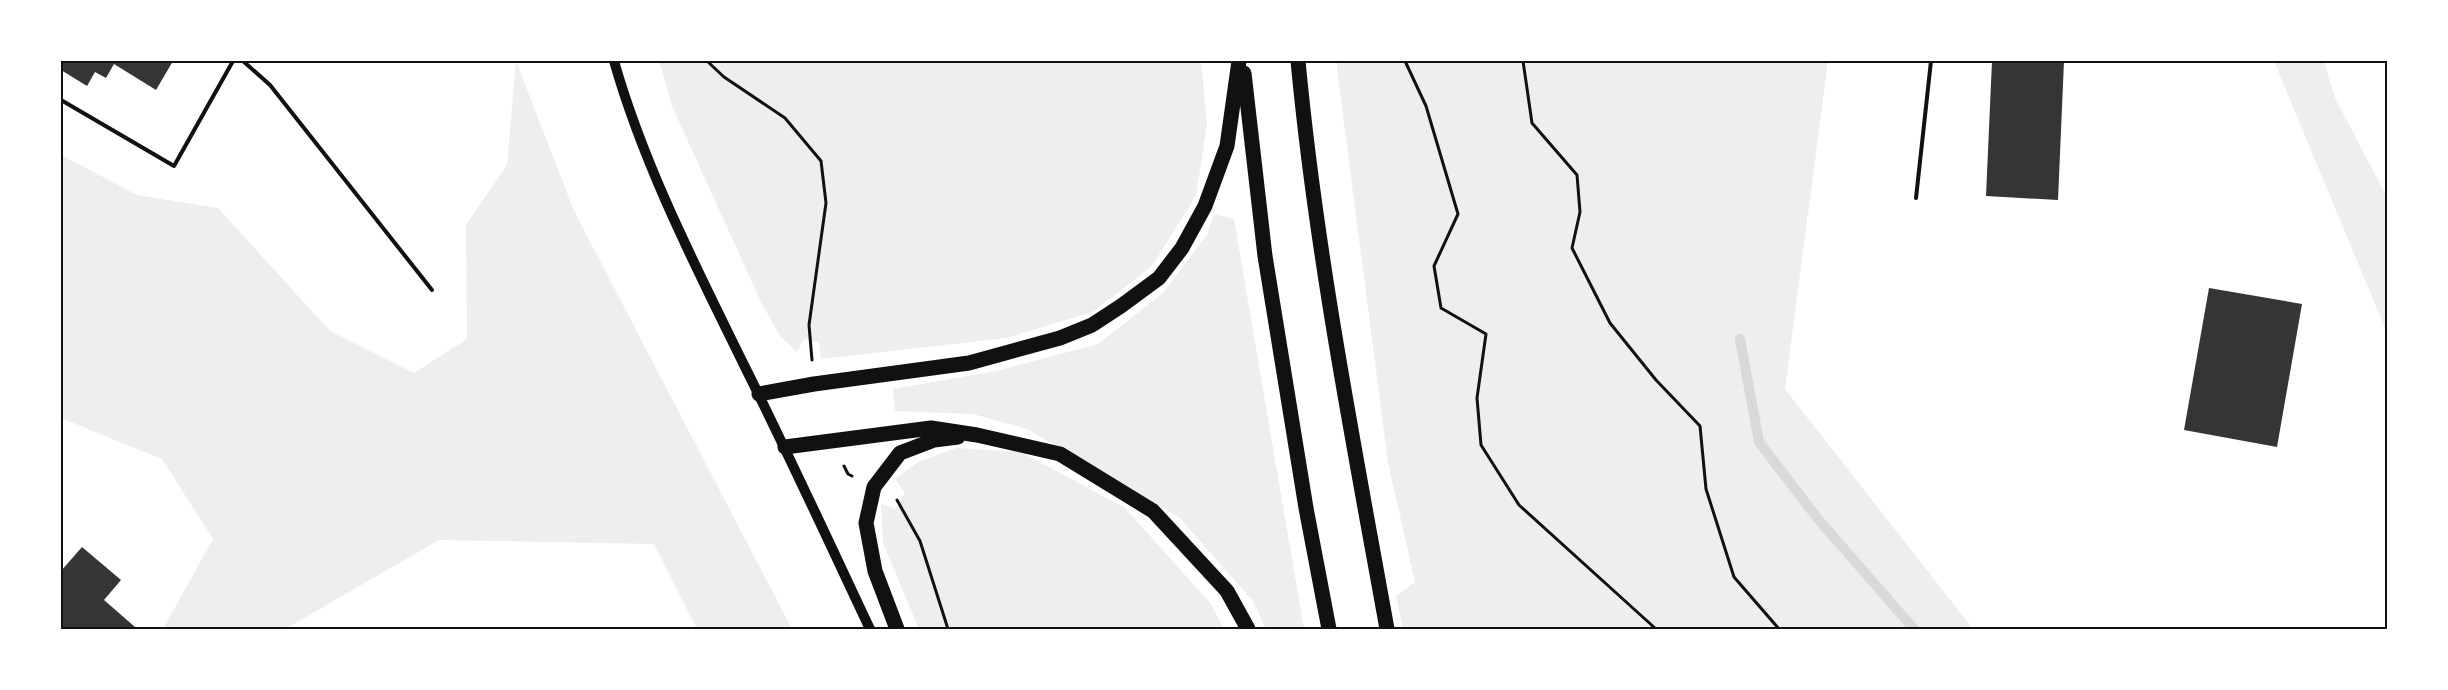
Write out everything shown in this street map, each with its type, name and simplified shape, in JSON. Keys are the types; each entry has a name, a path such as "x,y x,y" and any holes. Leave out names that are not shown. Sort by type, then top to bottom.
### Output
{"highway":[{"path":"759,394 814,384 969,363 1060,338 1092,325 1159,278 1182,248 1205,206 1227,146 1241,61"},
{"path":"1241,61 1265,256 1306,508 1329,629"},
{"path":"1298,61 1303,121 1336,350 1387,629"},
{"path":"785,447 931,428 977,435 1060,454 1153,511 1227,591 1248,629"},
{"path":"897,629 875,571 866,523 874,487 900,453 934,440 977,435"}],"main road":[{"path":"614,61 650,165 701,277 785,447 870,629"}],"lane":[{"path":"61,100 174,166 233,61"},
{"path":"243,61 270,85 432,290"},
{"path":"1916,198 1931,61"}],"path":[{"path":"708,61 724,77 784,118 821,161 826,203 809,325 814,384"},
{"path":"1404,61 1426,106 1458,214 1434,266 1440,308 1486,334 1477,398 1481,445 1518,505 1656,629"},
{"path":"1523,61 1532,123 1577,175 1580,212 1572,248 1610,323 1656,380 1700,426 1706,489 1734,577 1779,629"},
{"path":"831,440 848,474 899,501 920,541 948,629"}],"shaded area":[{"path":"516,61 574,211 792,629 697,629 654,544 439,540 285,629 163,629 213,539 162,459 61,418 61,155 137,195 218,208 330,331 414,373 467,339 466,225 507,165"},
{"path":"659,61 1201,61 1207,124 1196,196 1152,266 1093,312 1006,338 821,359 819,342 804,339 797,352 780,336 761,302 672,106"},
{"path":"1336,61 1828,61 1785,389 1973,629 1403,629 1396,596 1415,582 1388,463"},
{"path":"2274,61 2324,61 2335,98 2387,197 2387,333"},
{"path":"1214,214 1234,219 1304,629 1266,629 1253,601 1179,517 1027,429 973,414 895,411 893,389 996,371 1098,344 1162,294 1207,235"},
{"path":"956,448 1021,452 1125,508 1211,604 1224,629 919,629 883,543 881,503 895,509 905,493 895,479 918,462"}],"building":[{"path":"61,61 173,61 156,90 114,64 106,78 95,72 87,86 61,70"},
{"path":"1992,61 2064,61 2058,200 1986,196"},
{"path":"2209,288 2302,304 2277,447 2184,430"},
{"path":"82,547 121,580 104,600 135,627 133,629 61,629 61,571"}],"waterway":[{"path":"1740,339 1759,442 1818,519 1914,629"}]}
